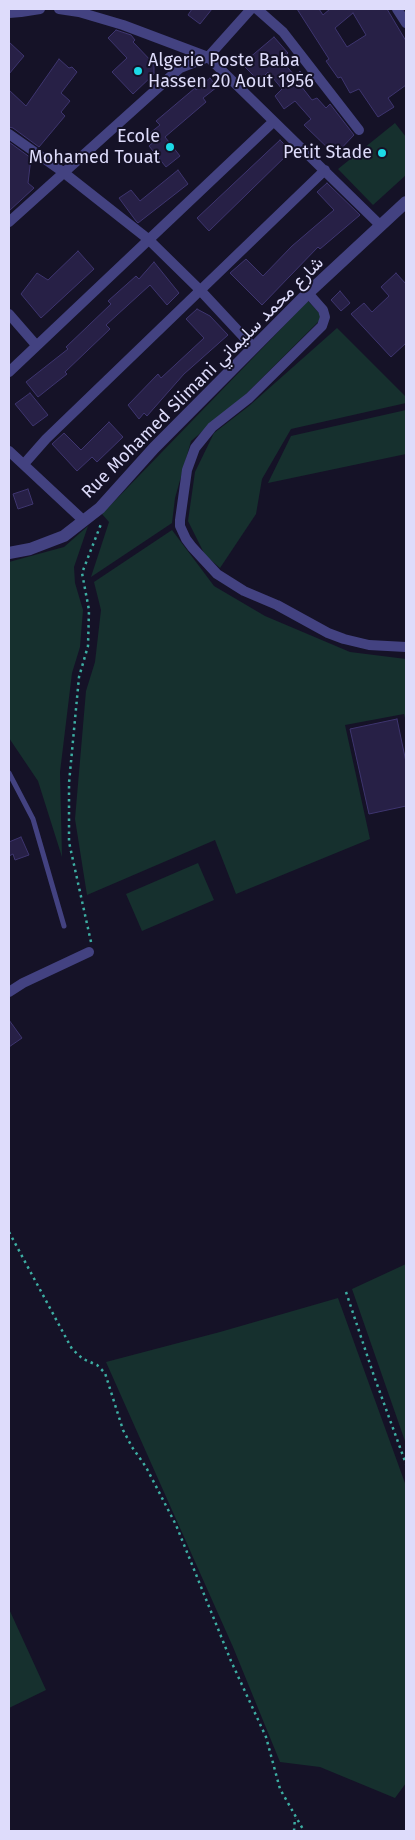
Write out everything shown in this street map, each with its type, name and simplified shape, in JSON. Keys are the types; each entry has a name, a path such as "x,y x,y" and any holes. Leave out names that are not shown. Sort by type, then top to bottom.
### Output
{"street":[{"path":"9,12 40,9"},
{"path":"59,9 79,12 123,25 208,57 381,226"},
{"path":"9,222 180,68 208,57 251,9"},
{"path":"257,9 283,32 359,130"},
{"path":"397,9 406,23"},
{"path":"9,372 273,122"},
{"path":"9,134 63,172 148,239 200,290 254,348"},
{"path":"24,464 46,439 324,170"},
{"name":"Rue Mohamed Slimani شارع محمد سليماني","path":"9,553 30,549 64,536 89,517 154,448 308,293 406,202"},
{"path":"308,293 324,313 322,326 244,403 212,427 195,448 187,470 180,526 186,539 216,574 244,591 277,605 328,633 344,639 369,645 406,647"},
{"path":"9,314 36,345"},
{"path":"9,451 89,517"},
{"path":"9,992 23,983 89,952"}],"lane":[{"path":"9,773 33,819 64,926"}],"path":[{"path":"89,517 102,523 82,573 89,610 88,646 79,677 69,783 69,842 92,942 89,952"},
{"path":"9,1232 72,1349 83,1359 97,1365 105,1373 123,1430 132,1447 146,1466 176,1525 231,1661 266,1737 280,1789 304,1831"},
{"path":"346,1292 406,1464"},
{"path":"294,1831 296,1817"}],"green space":[{"name":"Petit Stade","path":"395,123 406,137 406,175 373,205 338,169"},
{"path":"308,301 320,314 320,320 241,399 191,441 175,498 172,523 91,577 109,522 102,514"},
{"path":"337,328 406,397 406,403 291,429 262,479 256,514 220,568 205,555 188,521 195,472 214,433 249,406"},
{"path":"406,410 406,454 268,483 291,436"},
{"path":"88,526 74,567 75,583 83,610 80,647 72,673 60,772 62,857 38,781 9,738 9,562 64,547"},
{"path":"172,530 214,586 265,616 350,652 406,659 406,722 404,714 345,725 370,839 236,894 215,840 87,895 75,819 86,691 95,662 101,610 94,582"},
{"path":"198,863 214,900 142,931 126,894"},
{"path":"406,1264 406,1444 352,1289"},
{"path":"338,1298 406,1486 406,1783 395,1798 320,1767 280,1762 233,1647 106,1362"},
{"path":"9,1609 46,1690 9,1708"}],"building":[{"path":"192,9 212,9 200,24 188,15"},
{"path":"297,9 319,9 323,15 330,9 387,9 406,41 406,85 388,98 394,107 378,117 359,89 350,93 341,77 338,78 326,61 329,59","holes":["353,13 366,35 347,47 335,28"]},
{"path":"116,30 131,35 135,40 133,42 154,64 154,74 133,94 112,72 127,58 108,38"},
{"path":"274,37 288,53 281,60 295,76 300,71 306,79 301,86 312,100 317,98 326,108 330,104 354,135 335,155 304,125 311,119 295,101 284,109 275,96 282,89 268,72 259,81 242,64"},
{"path":"9,42 24,56 9,74"},
{"path":"59,59 77,72 61,93 70,101 61,112 65,116 39,147 9,127 9,90 26,106"},
{"path":"210,78 217,87 203,98 206,102 165,137 180,156 166,167 149,146 156,140 150,133 160,125 156,121 195,88 196,90"},
{"path":"280,140 291,151 209,231 197,218"},
{"path":"9,142 31,158 28,183 34,188 9,211"},
{"path":"178,170 188,184 138,223 119,198 131,190 140,201"},
{"path":"327,183 360,215 320,249 318,247 262,305 230,273 246,259 263,276 292,246 334,210 317,192"},
{"path":"78,251 94,269 41,318 21,294 37,273 48,280"},
{"path":"154,262 179,293 167,305 150,285 106,325 110,329 65,372 67,374 38,397 26,382 68,349 66,347 111,304 108,301 136,276 139,279"},
{"path":"396,273 406,284 406,343 391,357 351,314 364,303 372,312 389,296 381,287"},
{"path":"340,291 350,303 341,311 331,300"},
{"path":"197,309 210,316 228,335 184,374 147,416 144,413 139,419 128,405 158,374 161,378 204,338 186,319"},
{"path":"30,393 48,415 33,426 15,404"},
{"path":"109,422 123,437 97,462 92,457 77,471 52,444 64,433 81,450"},
{"path":"28,489 33,504 18,509 13,494"},
{"path":"397,719 406,762 406,806 369,814 350,729"},
{"path":"21,837 29,855 15,860 13,854 9,856 9,842"},
{"path":"9,1020 22,1038 9,1047"}],"place":[{"name":"Algerie Poste Baba Hassen 20 Aout 1956","path":"138,71"},
{"name":"Ecole Mohamed Touat","path":"170,147"},
{"name":"Petit Stade","path":"382,153"}]}
